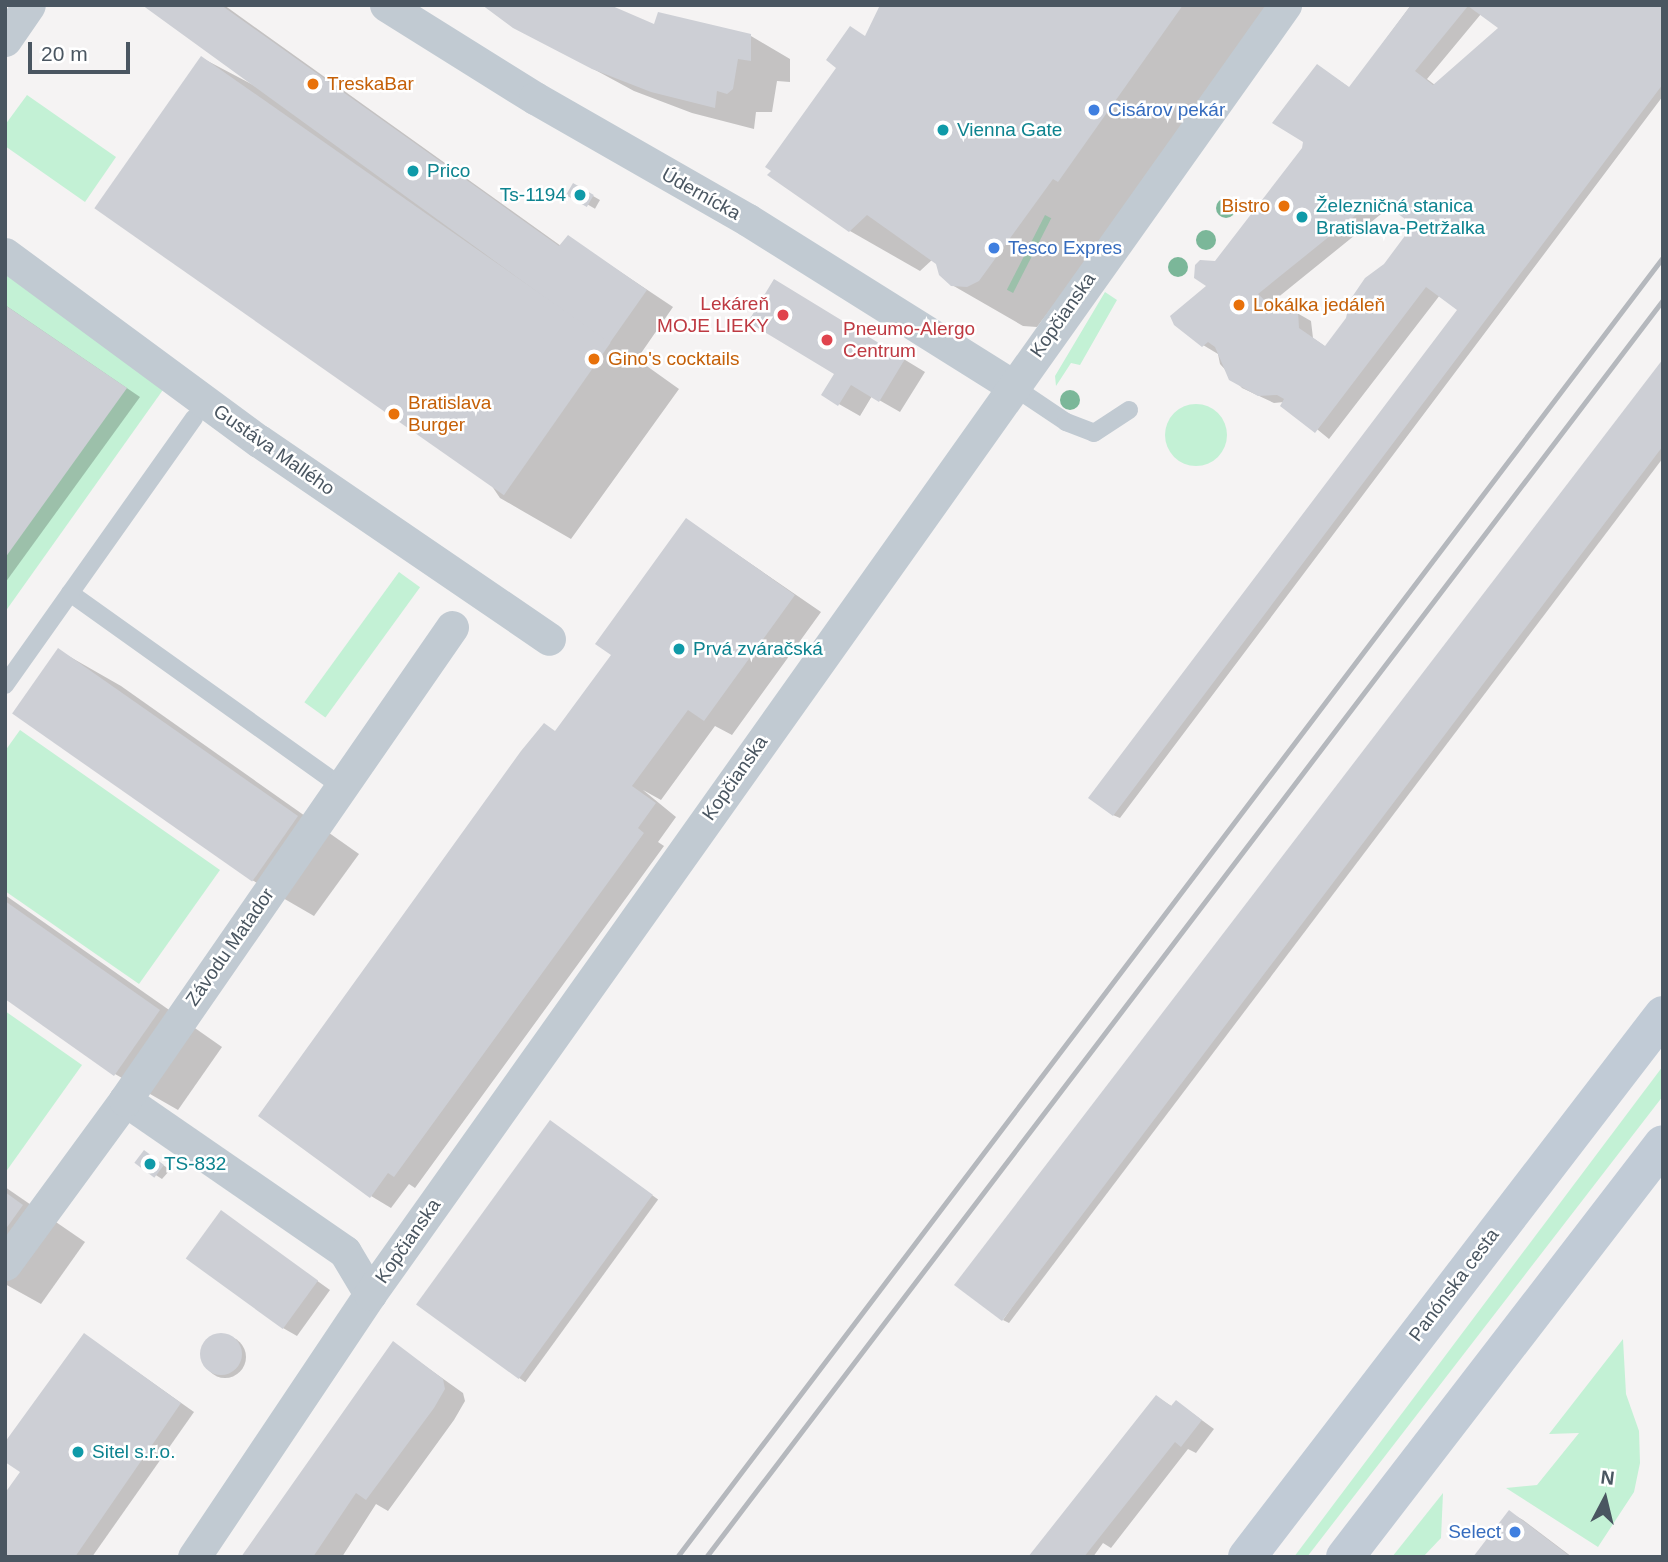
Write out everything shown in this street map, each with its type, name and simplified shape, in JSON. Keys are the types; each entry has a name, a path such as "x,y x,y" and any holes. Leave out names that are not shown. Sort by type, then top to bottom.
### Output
{"main road":[{"name":"Panónska cesta","path":"1247,1557 1663,1015"},
{"path":"1345,1557 1663,1144"}],"street":[{"path":"5,40 29,5"},
{"name":"Údernícka","path":"386,5 535,98 759,227 1014,387"},
{"name":"Kopčianska","path":"194,1557 370,1294 1285,5"},
{"name":"Gustáva Mallého","path":"5,254 259,441 548,639"},
{"name":"Závodu Matador","path":"5,1264 125,1100 452,627"},
{"path":"125,1100 345,1252 370,1294"}],"lane":[{"path":"1014,387 1066,422 1094,433 1129,410"},
{"path":"5,685 194,418"},
{"path":"70,593 341,786"}],"green space":[{"path":"27,95 116,157 85,202 5,146 5,125"},
{"path":"1045,215 1051,218 1013,293 1007,290"},
{"path":"5,273 165,387 5,612"},
{"path":"1105,292 1117,300 1080,365 1071,363 1056,386 1055,376"},
{"path":"1196,404 1218,413 1227,435 1218,457 1196,466 1174,457 1165,435 1174,413"},
{"path":"399,572 420,587 325,718 304,702"},
{"path":"20,730 220,870 139,984 5,891 5,751"},
{"path":"5,1011 82,1065 5,1173"},
{"path":"1663,1066 1663,1096 1307,1557 1294,1557"},
{"path":"1623,1339 1626,1394 1639,1431 1640,1463 1634,1492 1598,1547 1506,1488 1537,1485 1579,1433 1549,1434"},
{"path":"1443,1493 1441,1538 1423,1557 1392,1557"}],"building":[{"name":"Prico","path":"142,5 221,5 559,246 568,235 647,290 609,344"},
{"path":"482,5 610,5 654,24 658,12 751,34 751,61 738,59 733,89 727,94 717,91 715,108 651,92 592,69 513,28"},
{"name":"Vienna Gate","path":"880,5 1183,5 1058,182 1053,179 979,281 967,287 951,286 939,275 936,264 867,215 849,232 767,175 771,171 765,167 836,68 826,60 850,26 865,36"},
{"name":"Železničná stanica Bratislava-Petržalka","path":"1411,5 1663,5 1663,84 1113,816 1088,798 1457,310 1426,287 1315,433 1280,406 1284,399 1277,395 1258,396 1229,380 1215,347 1208,342 1202,347 1174,325 1170,316 1206,286 1194,278 1195,265 1200,260 1215,261 1302,148 1303,142 1272,123 1317,64 1349,87","holes":["1468,6 1498,28 1433,85 1415,71","1377,198 1413,225 1384,264 1365,278 1350,300 1346,318 1325,346 1299,328 1298,311 1277,312 1258,294"]},
{"path":"201,56 611,343 504,495 94,208"},
{"name":"Ts-1194","path":"573,183 594,195 587,207 566,195"},
{"name":"Pneumo-Alergo Centrum","path":"774,279 905,359 879,402 851,385 838,406 821,395 834,374 748,322"},
{"path":"5,305 127,388 5,558"},
{"path":"1663,359 1663,446 1002,1321 954,1285"},
{"path":"686,518 795,595 704,721 688,710 632,786 656,803 638,828 644,833 394,1177 388,1173 370,1198 258,1116 521,751 544,723 555,731 611,655 595,644"},
{"path":"58,648 298,816 252,882 12,714"},
{"path":"5,901 160,1010 114,1076 5,999"},
{"path":"550,1120 653,1195 519,1379 416,1304"},
{"name":"TS-832","path":"144,1150 164,1165 154,1178 134,1163"},
{"path":"5,1192 23,1205 5,1230"},
{"path":"221,1210 318,1281 283,1329 186,1259"},
{"name":"Sitel s.r.o.","path":"84,1333 181,1403 75,1557 5,1557 5,1493 20,1472 5,1462 5,1442"},
{"path":"221,1333 236,1339 242,1354 236,1369 221,1375 206,1369 200,1354 206,1339"},
{"path":"393,1341 443,1379 445,1389 434,1408 366,1500 356,1493 313,1557 241,1557"},
{"path":"1156,1395 1171,1406 1176,1400 1202,1420 1181,1447 1175,1442 1084,1557 1028,1557"},
{"name":"Select","path":"1509,1510 1571,1557 1473,1557"}],"railway":[{"path":"677,1557 1663,257"},
{"path":"706,1557 1663,300"}],"place":[{"name":"TreskaBar","path":"313,84"},
{"name":"Cisárov pekár","path":"1094,110"},
{"name":"Vienna Gate","path":"943,130"},
{"name":"Prico","path":"413,171"},
{"name":"Ts-1194","path":"580,195"},
{"name":"Bistro","path":"1284,206"},
{"name":"Železničná stanica Bratislava-Petržalka","path":"1302,217"},
{"name":"Tesco Expres","path":"994,248"},
{"name":"Lokálka jedáleň","path":"1239,305"},
{"name":"Lekáreň MOJE LIEKY","path":"783,315"},
{"name":"Pneumo-Alergo Centrum","path":"827,340"},
{"name":"Gino's cocktails","path":"594,359"},
{"name":"Bratislava Burger","path":"394,414"},
{"name":"Prvá zváračská","path":"679,649"},
{"name":"TS-832","path":"150,1164"},
{"name":"Sitel s.r.o.","path":"78,1452"},
{"name":"Select","path":"1515,1532"}]}
